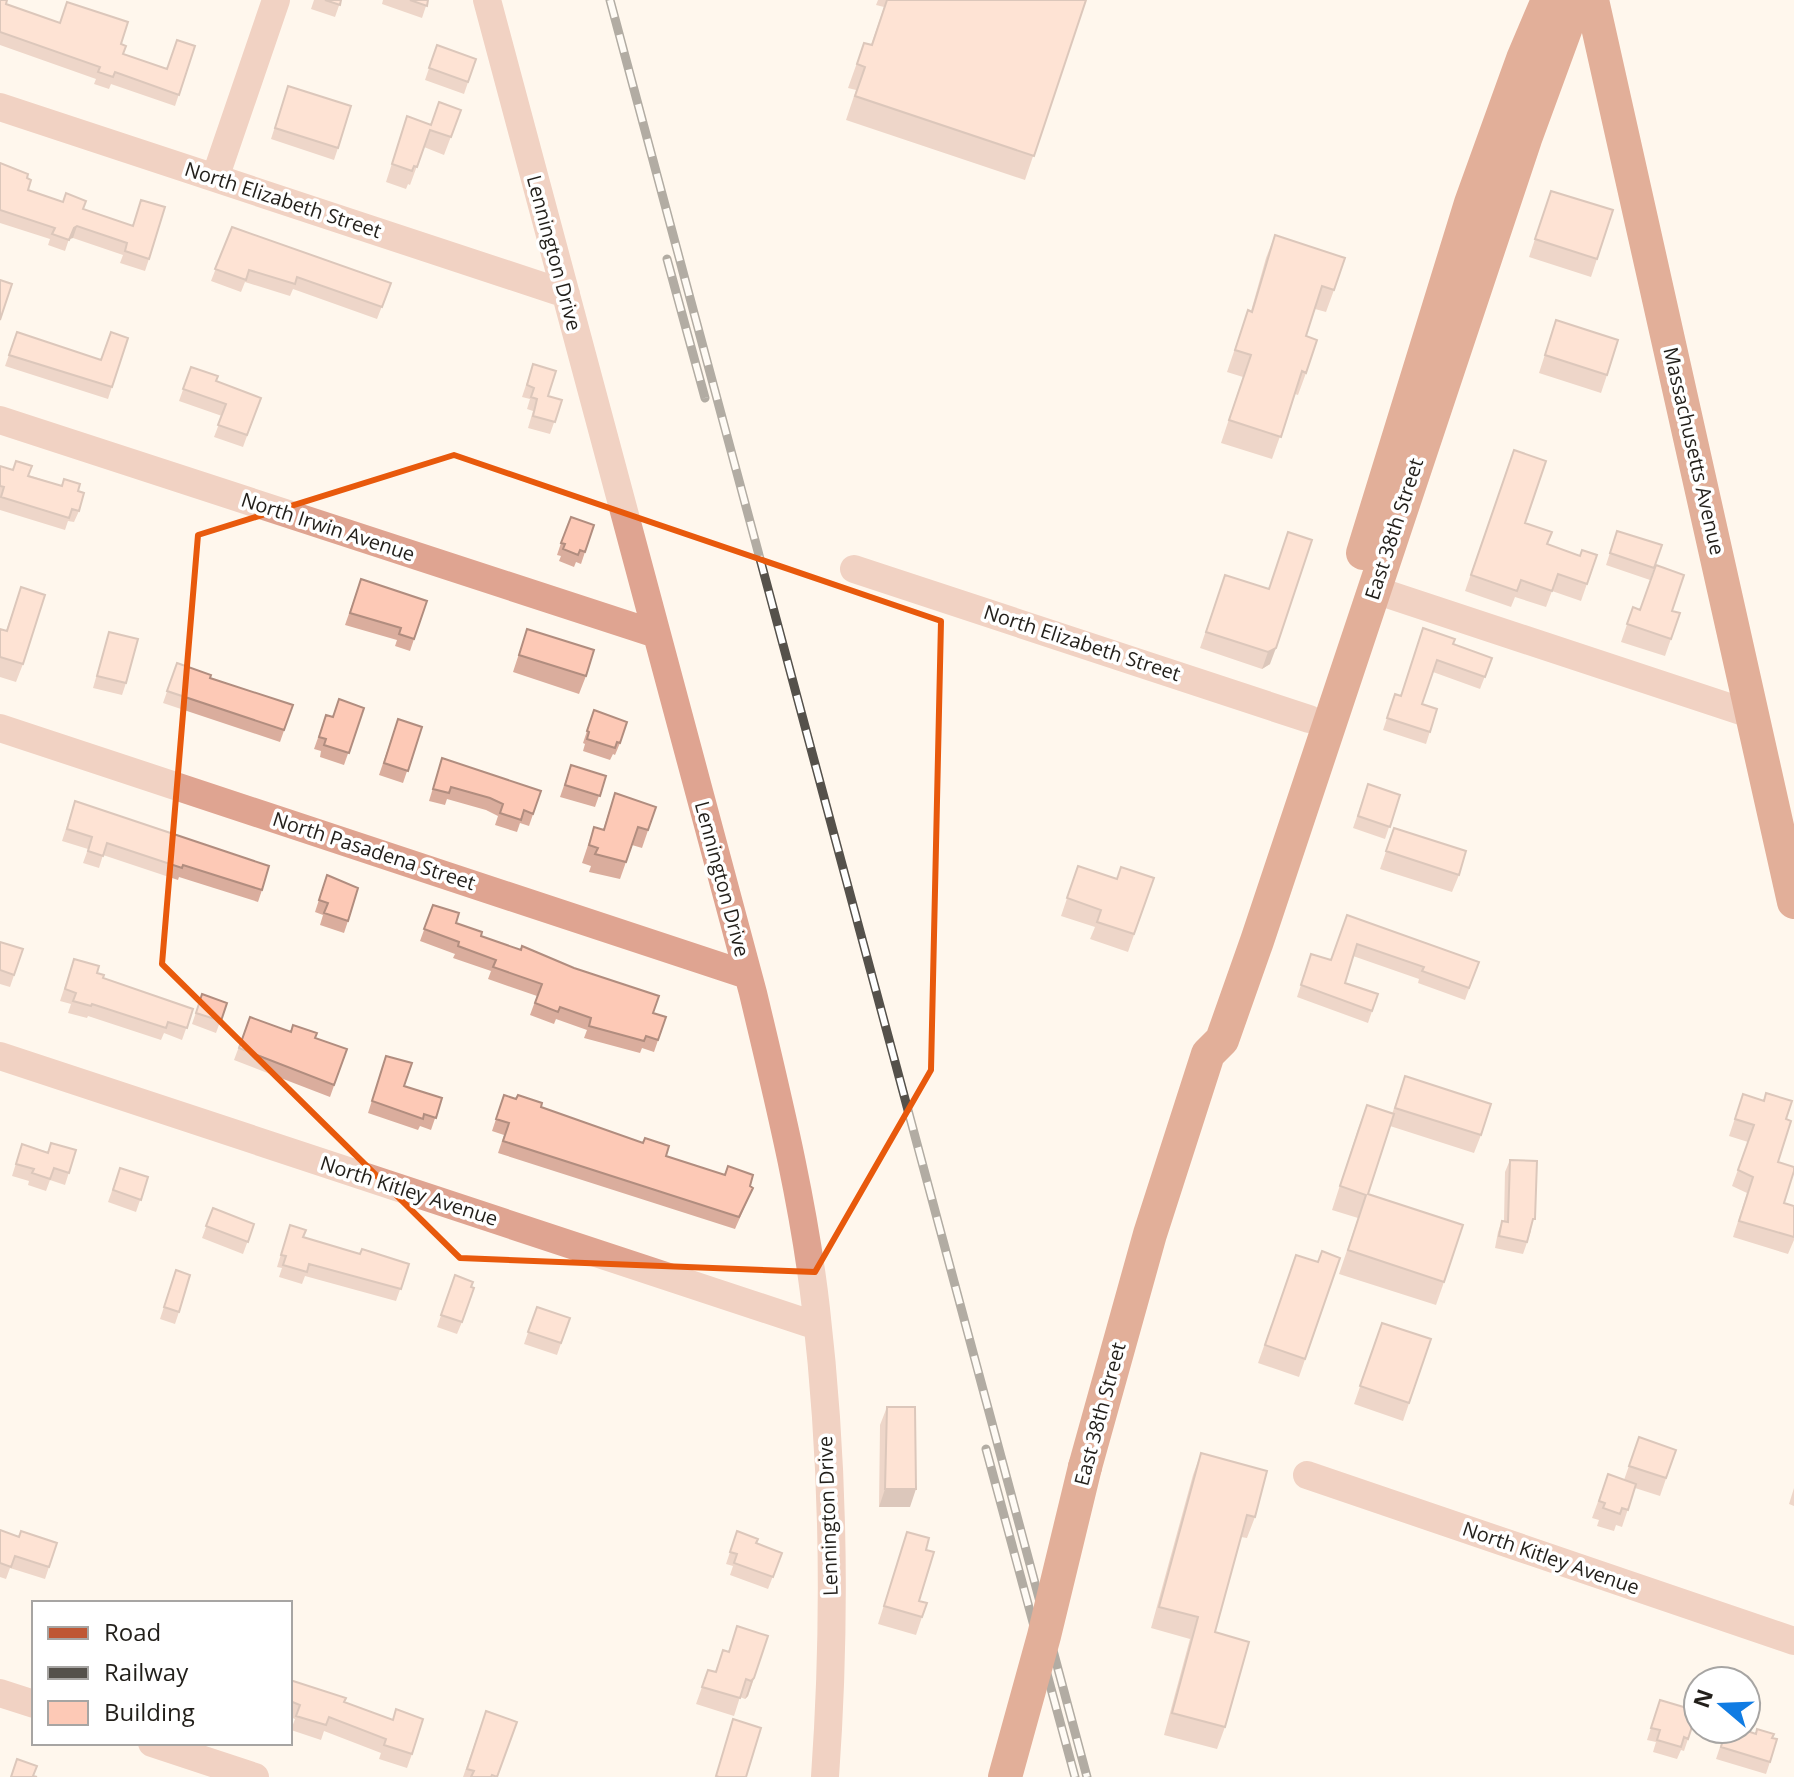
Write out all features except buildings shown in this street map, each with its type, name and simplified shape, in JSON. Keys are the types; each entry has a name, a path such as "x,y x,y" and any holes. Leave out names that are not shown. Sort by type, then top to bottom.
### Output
{"main road":[{"name":"East 38th Street","path":"1208,1054 1202,1035 1309,719 1471,203 1523,59 1548,0"},
{"name":"East 38th Street","path":"1005,1777 1044,1636 1085,1467 1150,1234 1208,1054 1222,1040 1240,989 1525,139 1576,0"},
{"name":"Massachusetts Avenue","path":"1592,0 1794,902"}],"street":[{"path":"215,178 276,0"},
{"name":"Lennington Drive","path":"487,0 769,1055 789,1145 817,1326 830,1519 831,1645 825,1777"},
{"name":"North Elizabeth Street","path":"0,107 566,294"},
{"name":"North Irwin Avenue","path":"0,420 656,634"},
{"name":"North Elizabeth Street","path":"854,569 1309,719"},
{"path":"1375,590 1753,715"},
{"name":"North Pasadena Street","path":"0,728 747,975"},
{"name":"North Kitley Avenue","path":"0,1056 817,1326"},
{"name":"North Kitley Avenue","path":"1307,1475 1794,1641"},
{"path":"0,1693 32,1703"},
{"path":"158,1745 255,1777"}],"highlighted area":[{"path":"454,455 941,621 931,1070 815,1272 460,1258 162,964 198,535"}],"railway":[{"path":"610,0 1087,1777"},
{"path":"667,259 705,398"},
{"path":"986,1449 1075,1777"}]}
